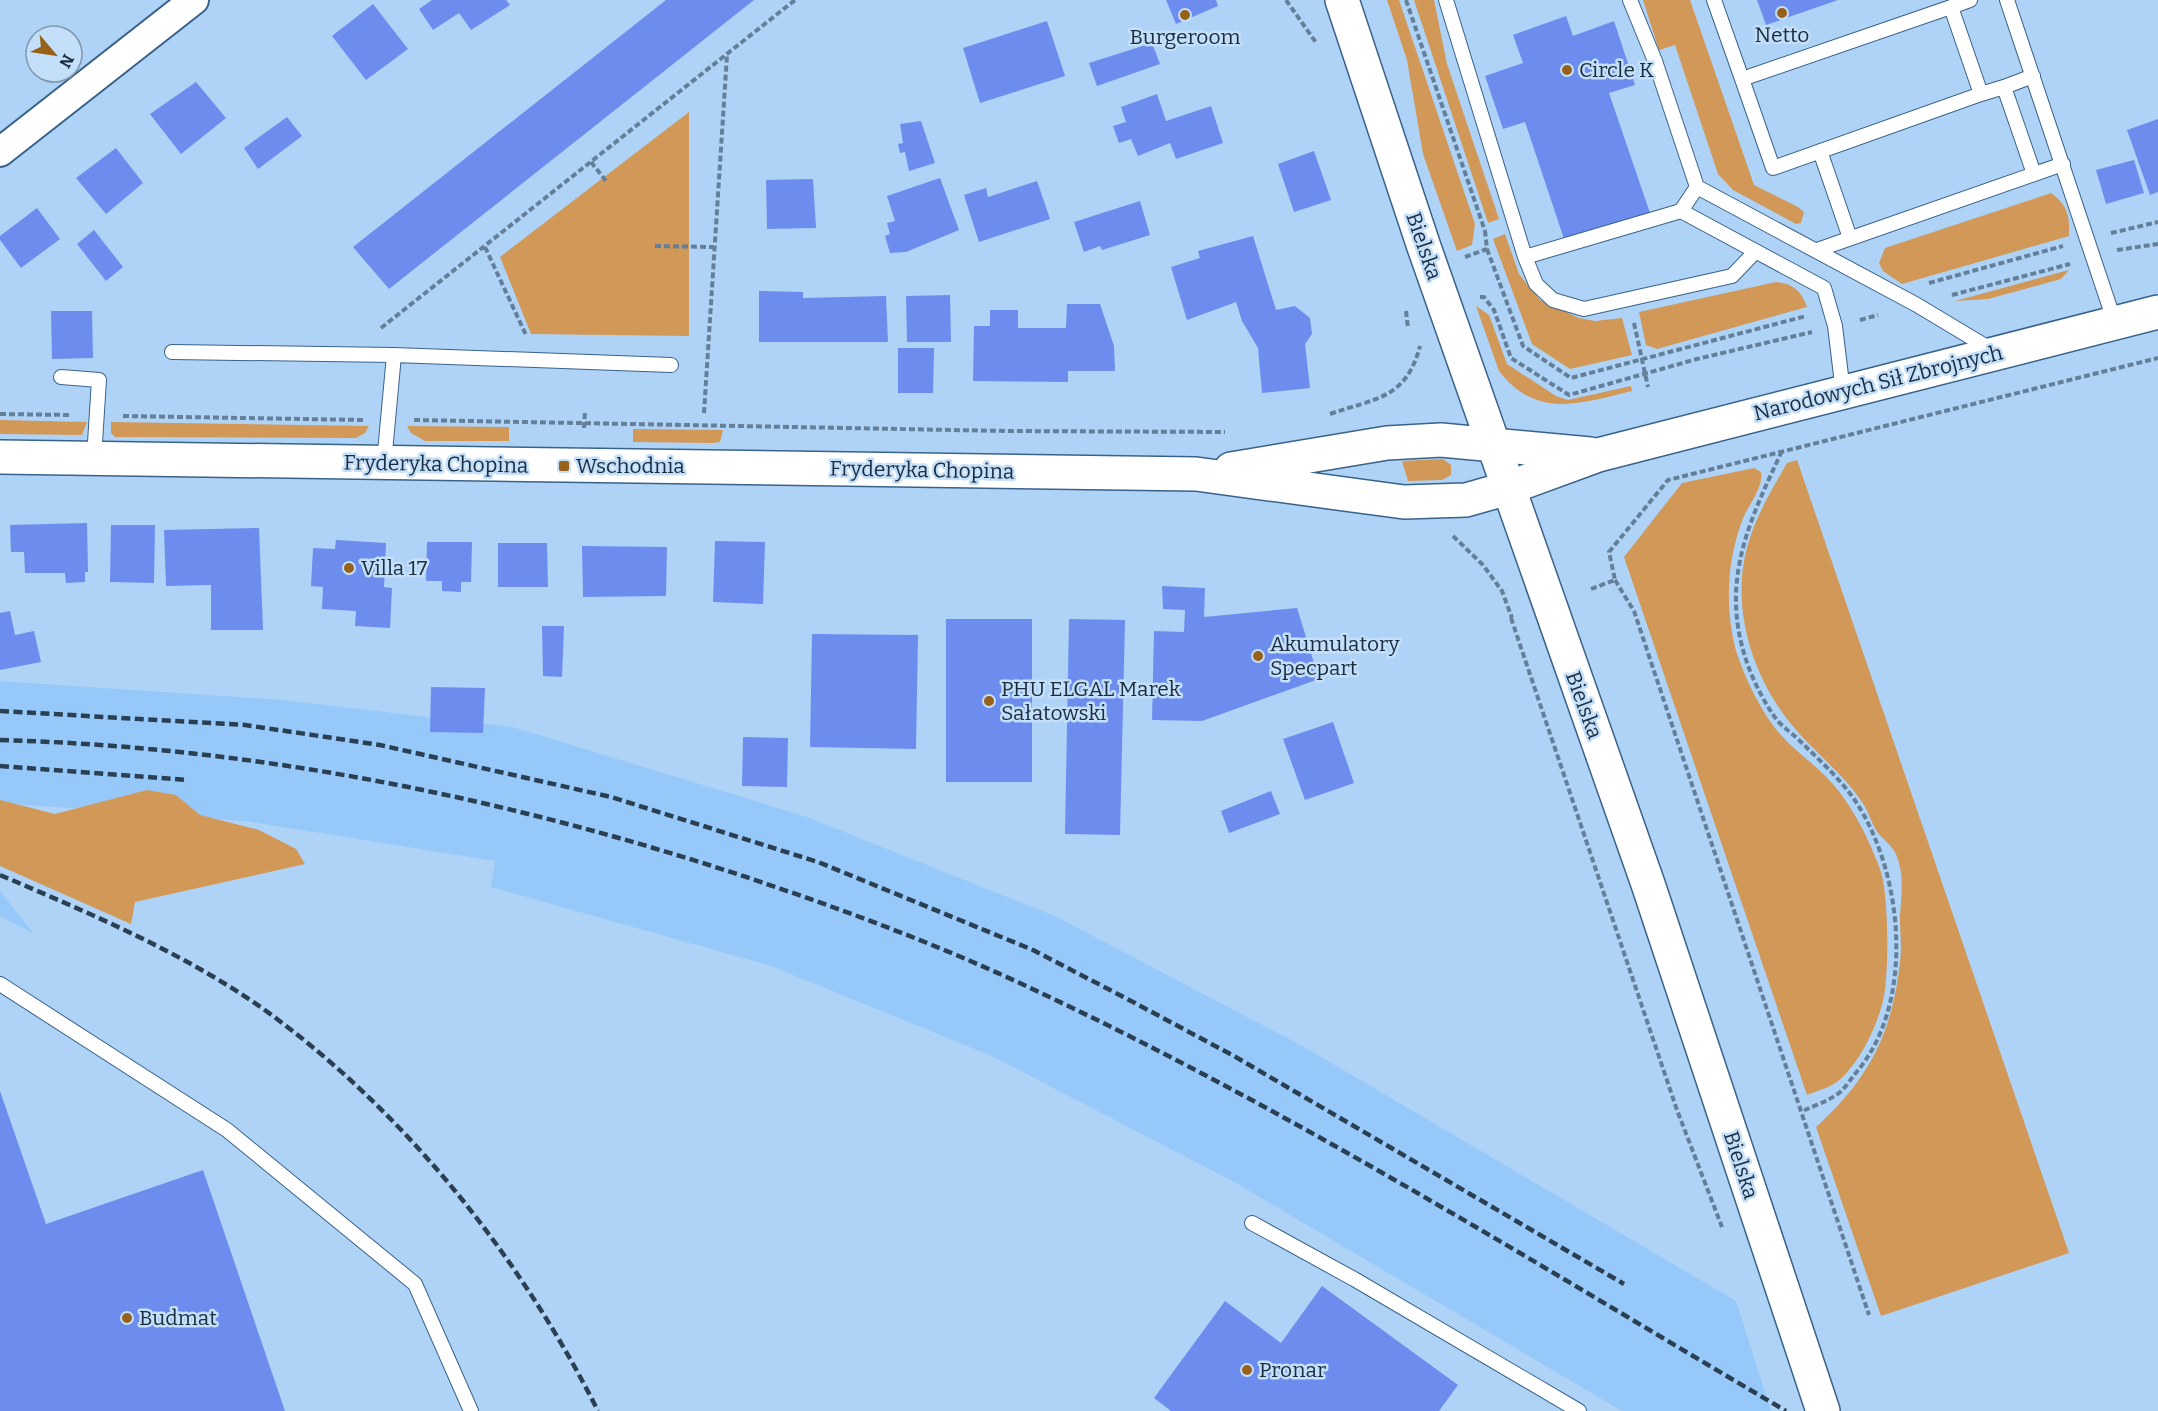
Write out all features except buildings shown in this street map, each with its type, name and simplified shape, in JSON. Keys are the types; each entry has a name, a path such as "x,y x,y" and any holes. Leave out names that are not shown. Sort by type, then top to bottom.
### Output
{"street":[{"path":"0,152 194,0"},
{"name":"Bielska","path":"1342,0 1492,444 1648,884 1823,1411"},
{"name":"Narodowych Sił Zbrojnych","path":"1508,488 1598,455 2158,312"},
{"name":"Fryderyka Chopina","path":"1196,474 1387,443 1441,440 1492,444"},
{"name":"Narodowych Sił Zbrojnych","path":"1492,444 1598,455"},
{"name":"Fryderyka Chopina","path":"0,457 1196,474 1404,502 1466,500 1508,488"}],"lane":[{"path":"1446,0 1525,257 1536,284 1552,300 1584,309 1732,276 1755,252"},
{"path":"1630,0 1655,62 1697,187 1894,292 1996,353"},
{"path":"1714,0 1773,168 2033,76"},
{"path":"1742,79 1944,6 1970,0"},
{"path":"2007,0 2089,239 2115,323"},
{"path":"1944,6 1981,94"},
{"path":"2004,87 2034,174"},
{"path":"1820,151 1850,238"},
{"path":"1817,250 2063,164"},
{"path":"1525,257 1681,212 1697,187"},
{"path":"1681,212 1824,288 1835,326 1843,392"},
{"path":"172,352 366,354 670,365"},
{"path":"384,463 394,355"},
{"path":"61,377 99,380 94,458"},
{"path":"0,984 227,1130 415,1284 471,1411"},
{"path":"1252,1223 1354,1279 1579,1411"}],"path":[{"path":"366,354 377,332 795,0"},
{"path":"1406,0 1485,231"},
{"path":"704,413 727,55"},
{"path":"591,162 606,181"},
{"path":"1894,292 2158,222"},
{"path":"1494,310 1511,358 1569,394 1697,359 2158,243"},
{"path":"485,246 529,341"},
{"path":"655,246 713,247"},
{"path":"1487,249 1523,346 1571,378 1830,309"},
{"path":"1629,299 1648,387"},
{"path":"1321,418 1395,391 1411,370 1421,339"},
{"path":"1869,1315 1803,1111 1634,611 1615,580 1609,552 1668,480 2158,358"},
{"path":"584,428 585,411"},
{"path":"0,414 584,422 1007,431 1231,431"},
{"path":"1782,451 1761,496 1742,546 1734,597 1741,642 1754,681 1775,718 1823,764 1856,801 1881,851 1894,909 1897,971 1883,1028 1864,1064 1836,1095 1803,1111"},
{"path":"1445,533 1463,544 1483,565 1502,591 1677,1110 1722,1228"},
{"path":"1591,589 1615,580"},
{"path":"1511,618 1518,616"}],"shaded area":[{"path":"1387,0 1399,0 1475,224 1472,245 1457,251 1423,154 1407,60"},
{"path":"1414,0 1434,0 1447,64 1499,219 1488,223"},
{"path":"1643,0 1690,0 1754,185 1798,207 1804,212 1801,223 1796,224 1733,190 1718,174 1675,45 1659,50"},
{"path":"689,112 689,336 531,334 500,257"},
{"path":"2051,193 2061,202 2067,212 2069,236 1902,284 1883,271 1879,263 1885,248"},
{"path":"1505,234 1519,274 1540,300 1579,318 1595,321 1622,318 1632,355 1570,369 1532,344 1493,239"},
{"path":"2069,270 2061,279 1988,299 1955,301"},
{"path":"1776,282 1796,289 1807,307 1657,349 1646,345 1639,312"},
{"path":"1476,306 1489,315 1507,364 1556,396 1568,400 1631,386 1632,391 1595,400 1561,404 1544,402 1529,396 1514,386 1499,371"},
{"path":"0,420 87,422 82,435 0,434"},
{"path":"111,422 369,426 365,433 356,438 115,437 111,433"},
{"path":"407,426 509,427 509,441 425,441 411,433"},
{"path":"633,429 723,430 720,442 713,443 633,442"},
{"path":"1443,459 1451,465 1451,475 1442,480 1408,481 1402,461"},
{"path":"1797,460 2069,1253 1881,1316 1816,1127 1864,1073 1884,1033 1891,1011 1900,962 1901,870 1894,850 1876,830 1866,808 1856,794 1791,724 1777,705 1755,661 1743,613 1743,565 1752,531 1787,463"},
{"path":"1754,468 1761,472 1760,484 1744,515 1737,536 1729,584 1730,616 1735,647 1754,694 1774,727 1831,782 1853,812 1880,869 1885,896 1887,968 1884,996 1878,1018 1867,1043 1845,1075 1834,1084 1807,1095 1624,557 1682,483"},
{"path":"0,681 283,700 513,727 807,817 1057,917 1306,1048 1736,1301 1771,1411 1622,1411 1234,1182 994,1057 771,966 491,887 495,861 245,821 0,803"},
{"path":"147,790 176,795 200,815 259,830 296,849 305,864 135,902 131,924 0,866 0,800 55,814"},
{"path":"0,891 34,934 0,916"}],"railway":[{"path":"0,711 245,725 380,745 611,797 818,862 1033,950 1135,1003 1234,1056 1624,1284"},
{"path":"0,740 191,753 381,782 475,801 660,850 752,879 862,918 934,946 1041,993 1231,1089 1418,1193 1786,1411"},
{"path":"0,766 188,780"},
{"path":"0,875 134,935 200,969 262,1008 314,1048 410,1139 495,1242 533,1297 598,1411"}],"place":[{"name":"Netto","path":"1782,13"},
{"name":"Burgeroom","path":"1185,15"},
{"name":"Circle K","path":"1567,70"},
{"name":"Wschodnia","path":"564,466"},
{"name":"Villa 17","path":"349,568"},
{"name":"Akumulatory Specpart","path":"1258,656"},
{"name":"PHU ELGAL Marek Sałatowski","path":"989,701"},
{"name":"Budmat","path":"127,1318"},
{"name":"Pronar","path":"1247,1370"}]}
